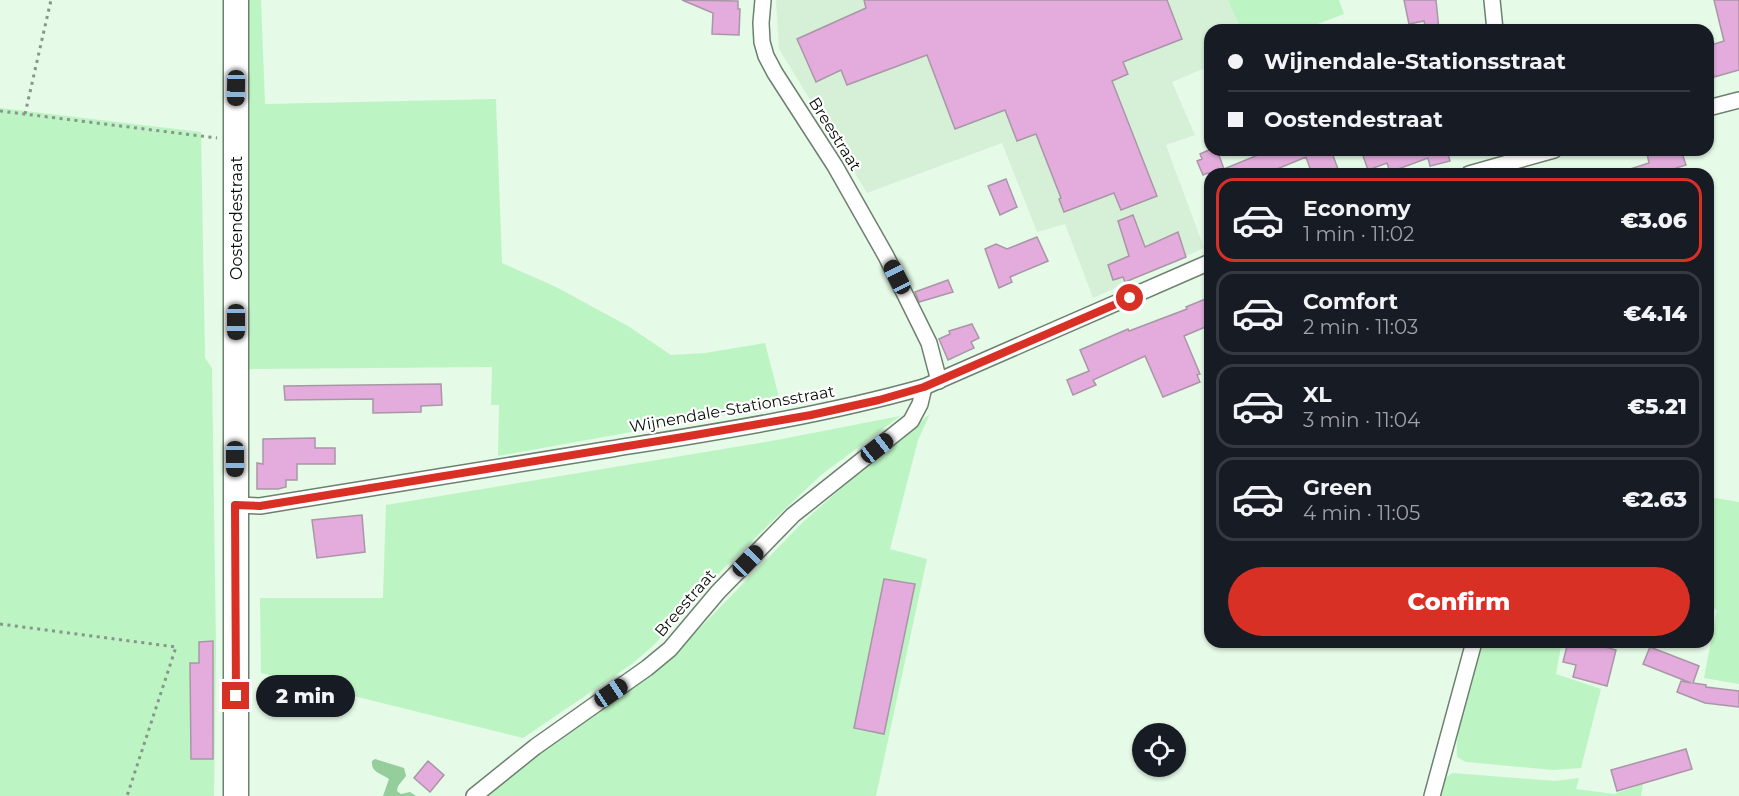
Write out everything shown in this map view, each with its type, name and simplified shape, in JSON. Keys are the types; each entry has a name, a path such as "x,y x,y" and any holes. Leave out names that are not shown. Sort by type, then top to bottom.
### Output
{"main road":[{"name":"Oostendestraat","path":"236,0 236,796"}],"street":[{"name":"Breestraat","path":"763,0 762,42 766,56 835,166 886,256 929,343 939,381"},
{"path":"1492,0 1494,24"},
{"path":"1714,106 1739,100"},
{"path":"1503,168 1514,156"},
{"name":"Wijnendale-Stationsstraat","path":"235,505 260,506 689,436 811,415 879,400 939,381 1204,265"},
{"name":"Breestraat","path":"474,796 535,747 647,668 670,649 718,592 793,515 911,421 920,404 924,387"},
{"path":"1432,796 1472,648"}],"path":[{"path":"26,114 51,0"},
{"path":"0,111 203,137 237,138"},
{"path":"0,624 176,647 127,796"}],"shaded area":[{"path":"247,0 261,0 265,104 496,99 502,263 556,287 628,326 671,355 705,353 765,343 781,405 498,456 499,405 491,405 492,367 245,369"},
{"path":"776,0 1228,0 1238,24 1204,24 1204,69 1172,82 1195,135 1166,145 1204,248 1093,298 1065,224 1037,232 1002,143 867,193 779,49"},
{"path":"1228,0 1339,0 1344,14 1318,24 1238,24"},
{"path":"0,108 201,132 205,358 212,368 216,651 214,796 0,796"},
{"path":"930,414 918,440 890,549 927,559 876,796 483,796 506,777 665,664 802,523 881,453"},
{"path":"900,416 821,475 721,571 655,644 632,664 523,738 261,673 260,598 383,598 386,505 777,440"},
{"path":"1714,498 1739,502 1739,684 1704,678 1710,648 1714,648 1717,610 1714,609"},
{"path":"1479,648 1561,648 1556,674 1601,689 1581,768 1553,770 1466,762 1457,757 1458,731"},
{"path":"375,759 404,768 406,776 397,791 401,794 410,792 416,796 383,796 389,779 373,768 372,761"},
{"path":"1452,773 1555,781 1579,778 1576,789 1614,794 1643,784 1641,796 1438,796 1443,780"}],"building":[{"path":"682,0 738,1 739,35 712,34 713,13"},
{"path":"864,0 1167,0 1182,39 1123,62 1128,74 1112,81 1157,196 1121,210 1114,193 1064,212 1059,199 1061,198 1036,134 1017,141 1005,110 955,129 927,55 847,85 841,70 816,82 797,39 866,8"},
{"path":"1404,0 1436,0 1438,24 1425,24 1424,21 1409,24"},
{"path":"1714,0 1739,0 1739,70 1714,77 1714,44 1724,41"},
{"path":"1204,152 1204,156 1219,156 1224,168 1204,168 1203,175 1197,161 1202,159 1200,154"},
{"path":"1255,156 1333,156 1338,168 1310,168 1306,157 1279,168 1226,168"},
{"path":"1363,156 1449,156 1450,161 1430,166 1428,158 1401,168 1389,168 1387,163 1367,168"},
{"path":"1648,156 1683,156 1686,165 1676,168 1633,168 1649,163"},
{"path":"1006,179 1017,207 1000,215 988,186"},
{"path":"1133,215 1145,247 1178,232 1186,257 1125,282 1123,277 1113,280 1108,265 1129,256 1118,221"},
{"path":"1037,237 1048,261 1010,277 1012,282 999,288 985,249 996,244 1007,249"},
{"path":"948,280 953,292 919,302 915,292"},
{"path":"1204,300 1204,328 1184,336 1200,374 1197,375 1200,382 1163,397 1145,356 1093,380 1096,385 1073,395 1067,380 1089,371 1080,350 1128,329 1129,331 1187,309 1186,307"},
{"path":"972,324 979,338 971,342 974,348 948,360 939,339 950,334 949,331"},
{"path":"441,384 442,405 421,406 421,412 373,413 373,399 285,400 284,386"},
{"path":"315,438 315,448 335,448 335,464 297,464 297,480 286,480 286,487 257,489 257,463 263,464 263,439"},
{"path":"362,515 365,552 317,558 312,520"},
{"path":"884,579 915,584 884,734 854,728"},
{"path":"213,641 213,759 191,759 190,663 199,663 199,642"},
{"path":"1566,648 1616,650 1607,686 1573,677 1576,665 1563,662"},
{"path":"1650,648 1653,648 1699,666 1693,683 1739,691 1739,707 1705,703 1677,692 1681,681 1691,683 1643,664"},
{"path":"1686,749 1692,769 1617,791 1611,770"},
{"path":"428,761 444,775 430,792 414,778"}],"route":[{"path":"236,696 235,505 260,506 689,436 811,415 879,400 924,387 1130,298"}]}
